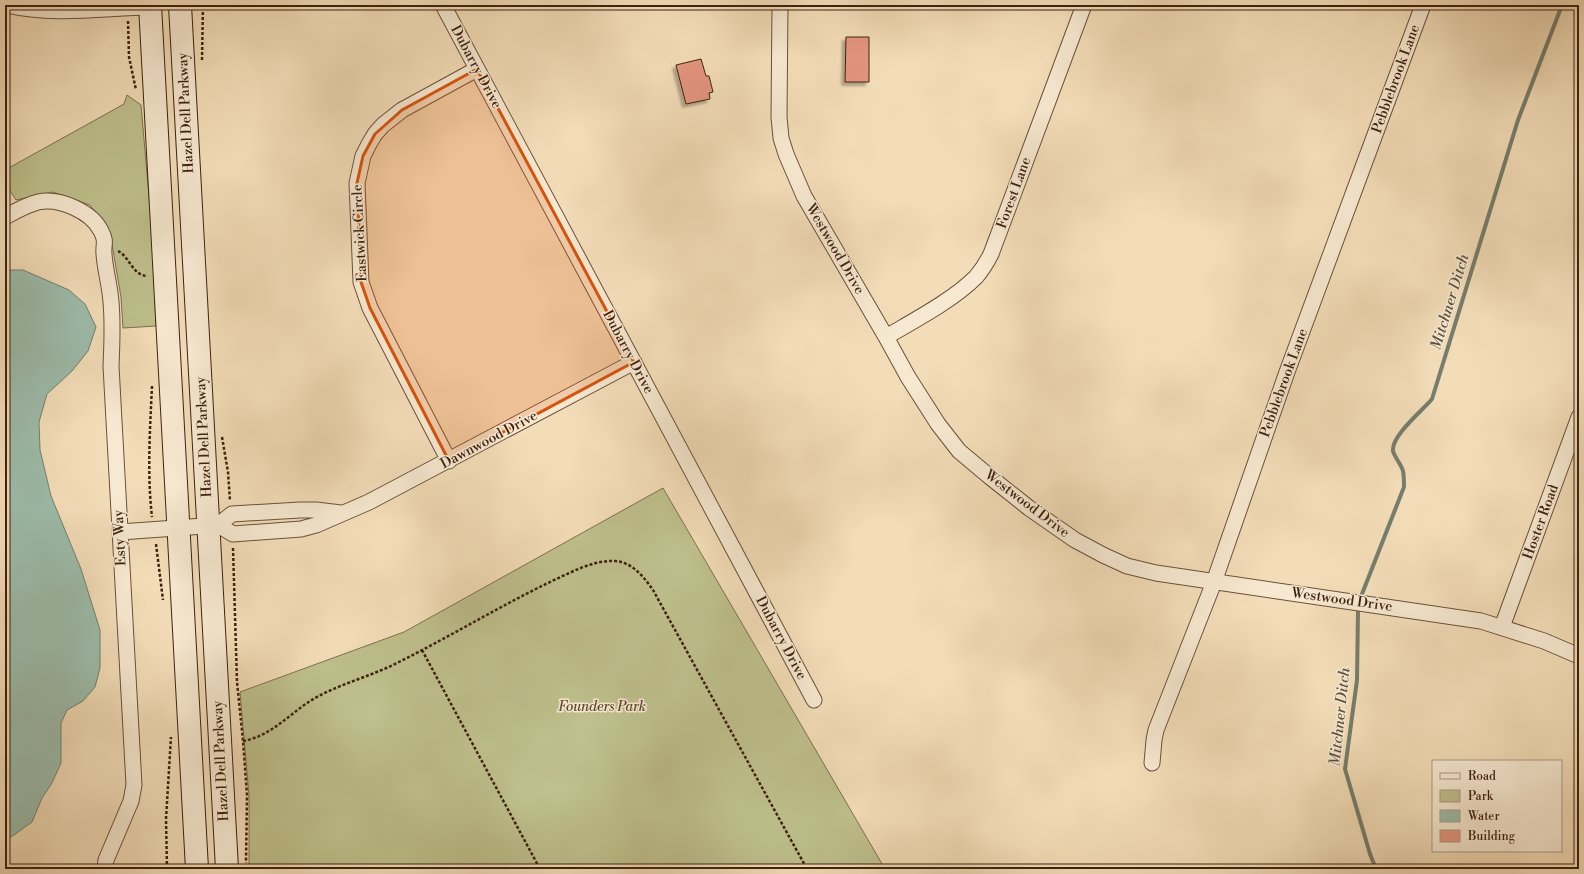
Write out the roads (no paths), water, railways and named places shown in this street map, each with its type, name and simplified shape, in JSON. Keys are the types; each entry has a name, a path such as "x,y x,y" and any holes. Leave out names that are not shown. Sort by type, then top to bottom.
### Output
{"main road":[{"name":"Hazel Dell Parkway","path":"180,5 214,526 227,869"},
{"name":"Hazel Dell Parkway","path":"150,6 197,869"}],"street":[{"path":"7,5 39,10 58,11 150,6"},
{"name":"Dubarry Drive","path":"442,5 814,700"},
{"name":"Westwood Drive","path":"780,5 779,117 781,138 786,154 804,196 886,336 908,377 948,438 959,451 990,477 1029,508 1081,544 1127,566 1156,573 1481,621 1502,627 1579,656"},
{"name":"Forest Lane","path":"886,336 948,299 965,286 977,276 992,254 1084,5"},
{"name":"Pebblebrook Lane","path":"1152,762 1156,730 1214,582 1287,372 1423,5"},
{"name":"Eastwick Circle","path":"449,461 364,295 360,267 357,183 363,156 375,134 383,125 402,110 477,69"},
{"name":"Esty Way","path":"5,217 26,206 40,202 50,201 62,204 81,211 92,219 101,230 106,243 103,252 111,302 113,328 111,366 134,785 131,801 108,856 105,869"},
{"name":"Dawnwood Drive","path":"214,526 232,514 300,510 342,513 369,502 449,461 634,362"},
{"name":"Hoster Road","path":"1502,627 1579,417"},
{"path":"120,532 214,526"}],"water":[{"path":"5,270 23,270 69,290 85,304 96,327 88,351 72,371 47,394 39,422 40,450 51,496 81,569 100,630 100,668 95,687 83,701 67,710 61,723 61,763 52,783 42,798 32,822 5,840"}],"waterway":[{"name":"Mitchner Ditch","path":"1362,594 1404,487 1403,471 1393,451 1394,445 1402,431 1432,399 1518,120 1562,5"},
{"name":"Mitchner Ditch","path":"1358,611 1357,680 1345,769 1370,854 1376,869"}],"park label":[{"name":"Founders Park","path":"602,707"}]}
